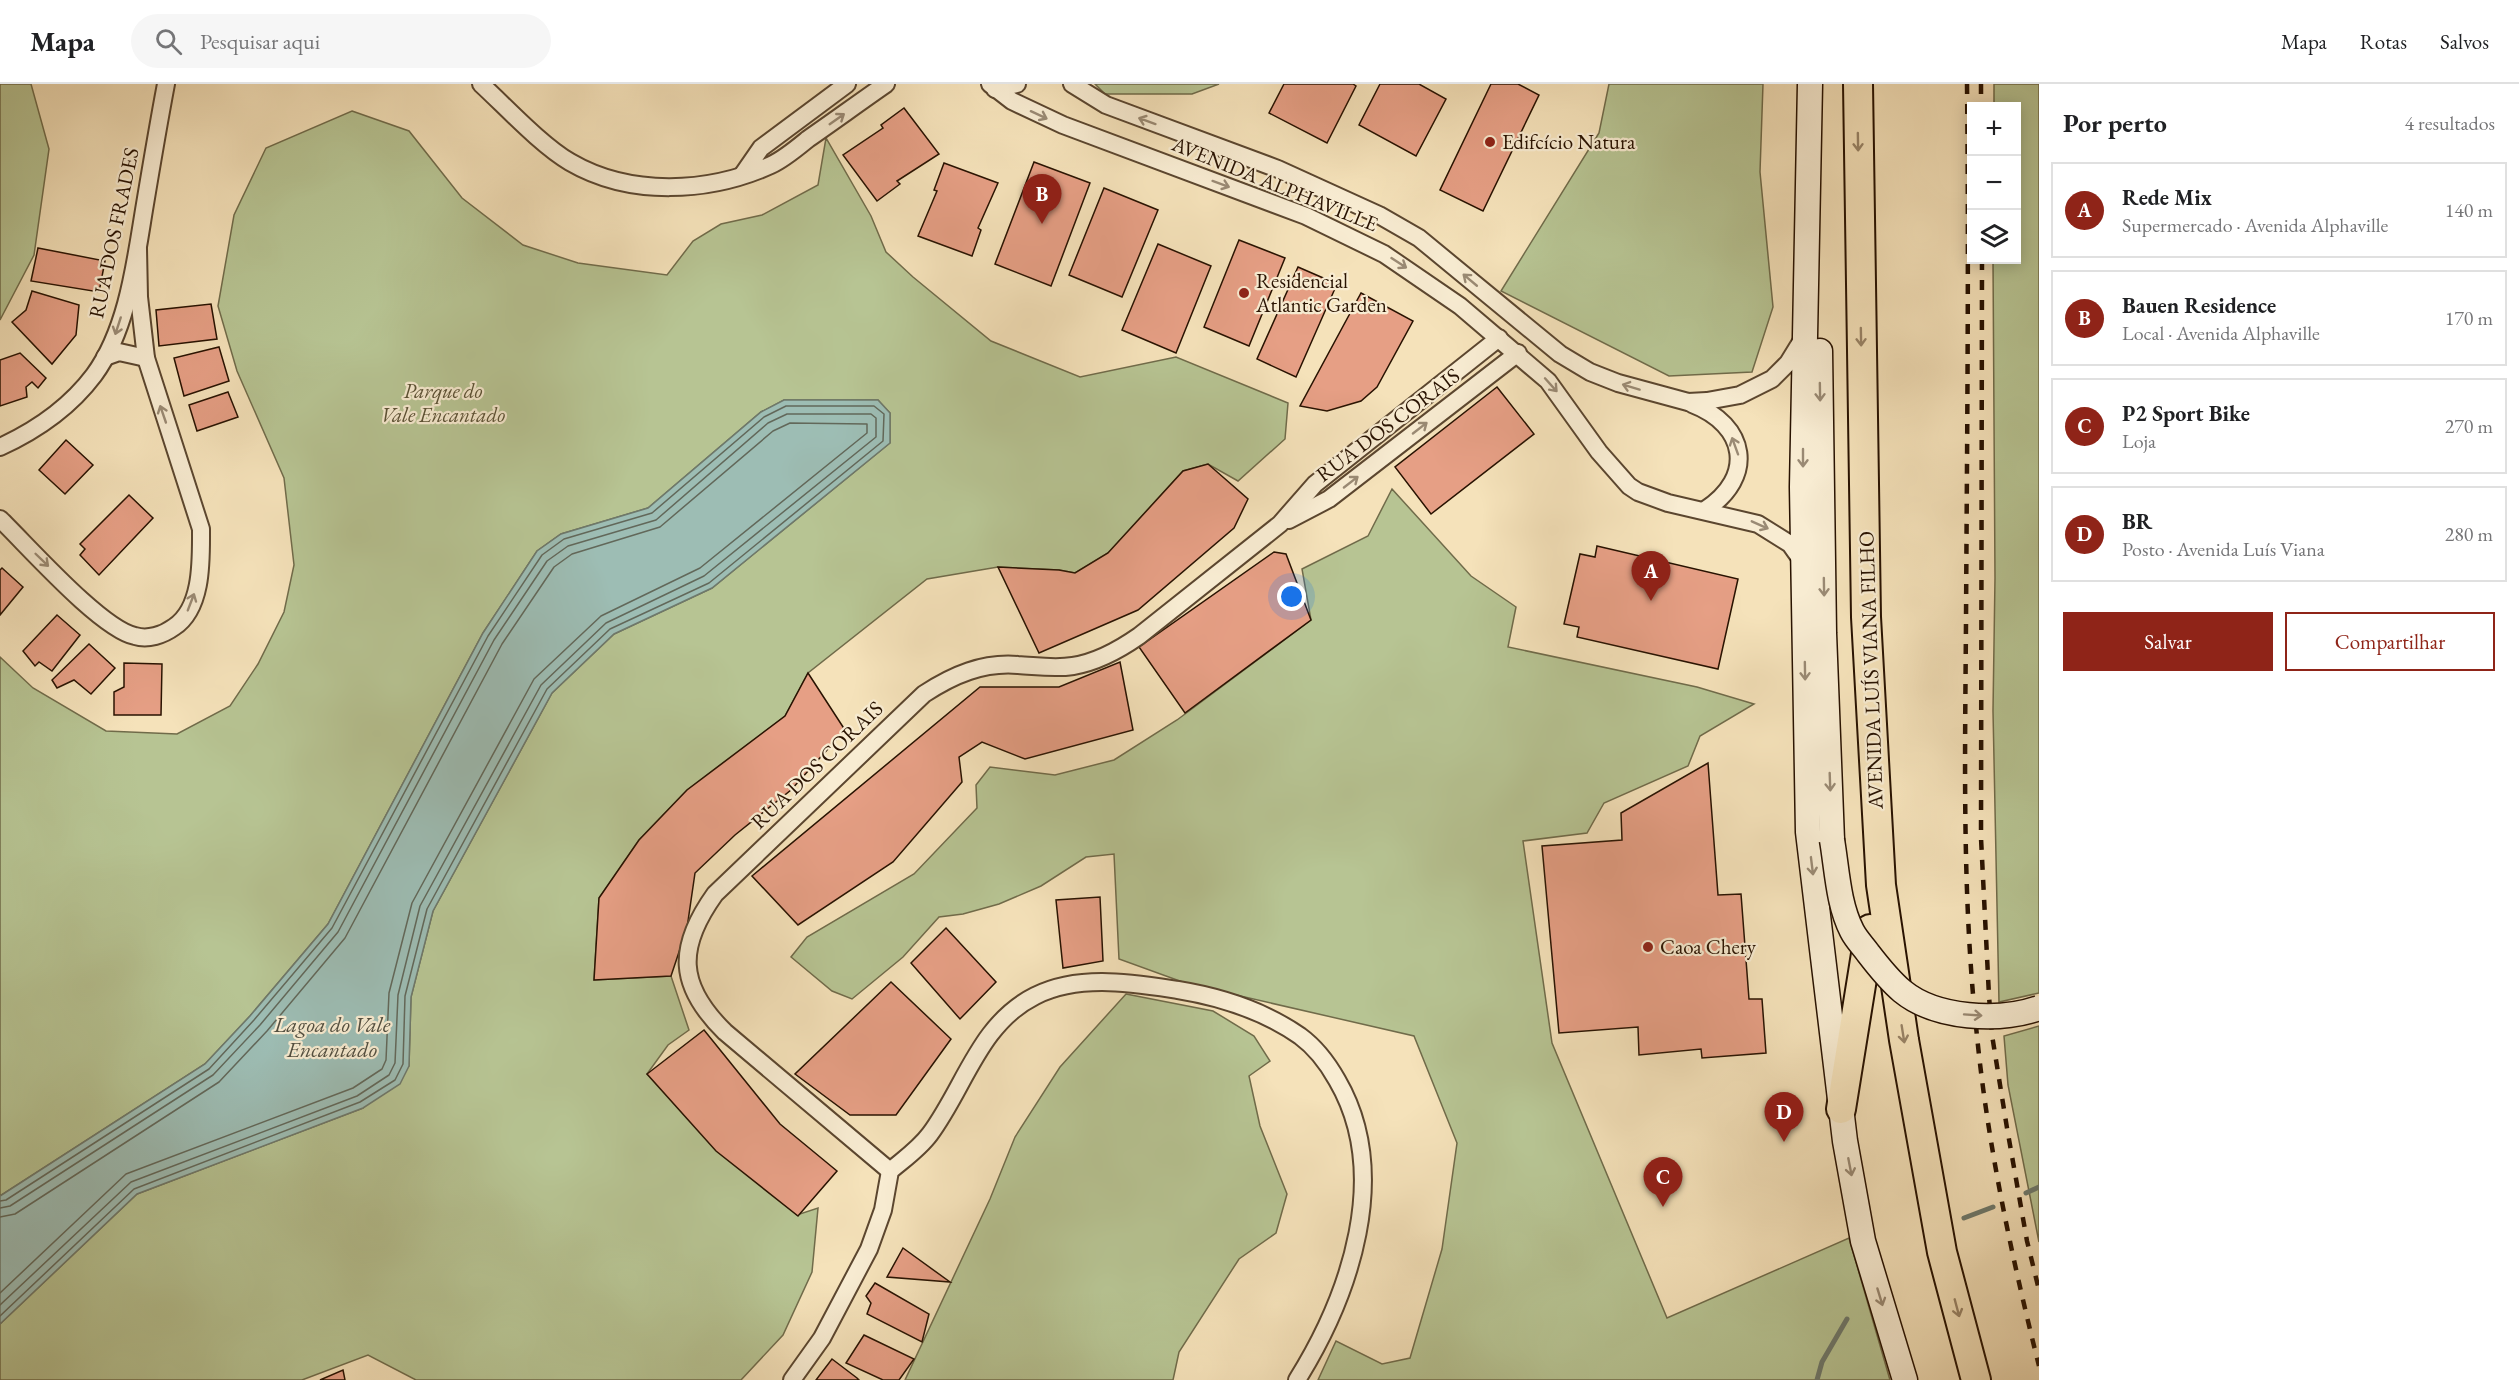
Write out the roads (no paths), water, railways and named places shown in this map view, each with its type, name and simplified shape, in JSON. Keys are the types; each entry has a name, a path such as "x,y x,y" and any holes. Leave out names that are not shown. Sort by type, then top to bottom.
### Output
{"highway":[{"name":"AVENIDA LUÍS VIANA FILHO","path":"1858,84 1866,617 1880,865 1904,1040 1942,1252 1976,1380"},
{"path":"1841,1109 1880,865"}],"main road":[{"path":"1810,84 1802,561 1809,832 1841,1109 1863,1241 1905,1380"},
{"path":"1810,144 1819,322 1824,633 1832,840 1841,895 1852,931 1881,970 1902,992 1920,1002 1958,1014 1977,1017 2021,1014 2039,1008"}],"street":[{"name":"RUA DOS FRADES","path":"0,447 21,437 61,410 94,375 105,357 119,323 138,249 166,84"},
{"path":"481,84 568,161 593,173 619,181 649,186 676,187 725,182 772,165 886,84"},
{"path":"743,174 761,148 847,84"},
{"path":"993,87 1017,84"},
{"name":"AVENIDA ALPHAVILLE","path":"1072,84 1106,105 1278,169 1379,215 1419,238 1570,360 1590,372 1618,383 1688,402 1723,399 1755,389 1772,379 1788,363 1804,337"},
{"name":"AVENIDA ALPHAVILLE","path":"993,87 1035,113 1266,200 1344,232 1384,254 1417,275 1518,353 1561,397 1599,453 1629,486 1638,492 1668,503 1744,519 1770,530 1790,544 1802,561"},
{"path":"806,115 818,132"},
{"path":"0,519 101,617 120,631 135,637 151,637 168,632 181,623 191,607 197,587 201,528 146,358 140,307 138,249"},
{"name":"RUA DOS CORAIS","path":"890,1171 725,1032 703,1008 693,992 688,972 691,934 701,913 715,894 734,875 931,690 945,680 968,670 994,665 1017,664 1050,669 1074,666 1097,660 1119,650 1280,524 1315,484 1499,338"},
{"path":"105,357 119,352 146,358"},
{"name":"RUA DOS CORAIS","path":"1280,524 1329,499 1518,353"},
{"path":"1688,402 1708,410 1724,426 1738,450 1739,463 1733,484 1720,501 1705,510"},
{"path":"1361,447 1374,464"},
{"path":"792,1380 822,1338 869,1249 883,1210 890,1171 916,1150 929,1135 993,1029 1012,1010 1036,996 1060,987 1085,982 1115,982 1200,994 1238,1004 1269,1018 1301,1037 1327,1063 1344,1093 1357,1127 1363,1164 1362,1206 1356,1243 1326,1324 1297,1380"}],"water":[{"name":"Lagoa do Vale Encantado","path":"784,400 878,400 890,413 890,443 712,588 614,634 552,693 433,911 411,997 409,1066 400,1084 363,1108 137,1194 0,1324 0,1196 205,1064 250,1016 328,924 483,633 537,551 561,534 648,508 761,412"}],"waterway":[{"path":"2026,1193 2039,1187"},
{"path":"1964,1218 1993,1207"},
{"path":"1817,1380 1822,1362 1847,1319"}],"railway":[{"path":"1967,84 1965,777 1969,932 1977,1036 1994,1161 2010,1243 2039,1366"},
{"path":"1981,84 1981,102"},
{"path":"1982,264 1981,838 1989,996 1992,1035 2007,1128 2027,1241 2039,1290"}],"place":[{"name":"Edifcício Natura","path":"1490,142"},
{"name":"Bauen Residence","path":"1042,224"},
{"name":"Residencial Atlantic Garden","path":"1244,293"},
{"name":"Rede Mix","path":"1651,601"},
{"name":"Caoa Chery","path":"1648,947"},
{"name":"BR","path":"1784,1142"},
{"name":"P2 Sport Bike","path":"1663,1207"}],"park label":[{"name":"Parque do Vale Encantado","path":"443,403"}]}
